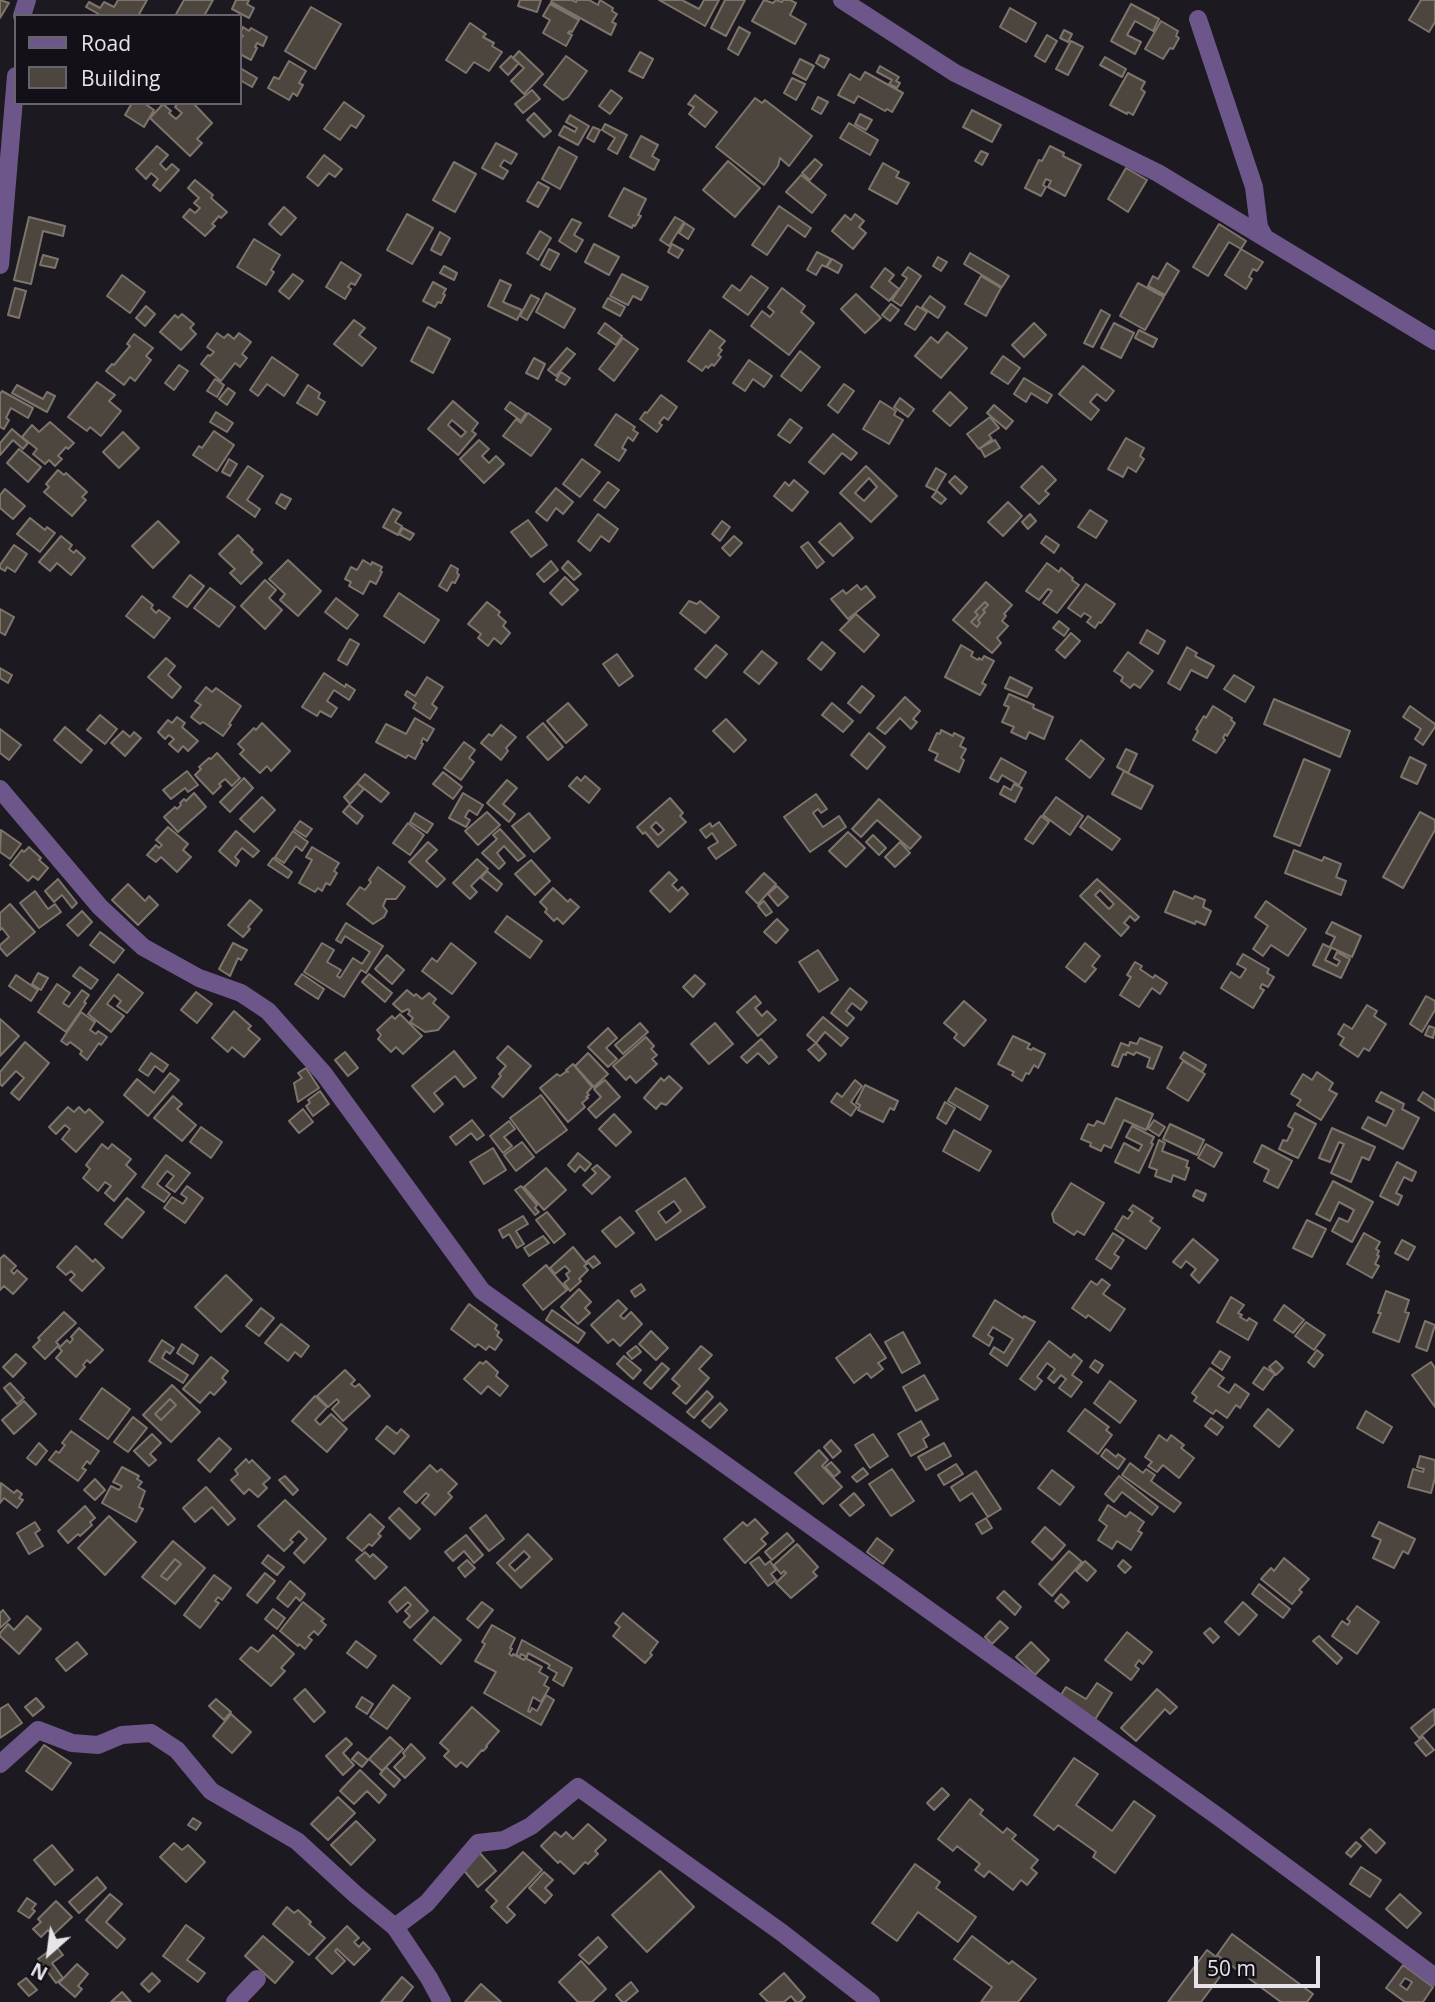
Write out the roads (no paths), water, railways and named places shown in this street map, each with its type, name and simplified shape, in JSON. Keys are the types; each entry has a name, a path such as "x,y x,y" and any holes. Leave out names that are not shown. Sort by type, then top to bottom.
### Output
{"street":[{"path":"842,0 955,73 1158,173 1435,341"},
{"path":"1198,19 1254,187 1259,227 1265,238"},
{"path":"0,265 14,100"},
{"path":"0,789 100,907 143,947 199,978 241,993 268,1011 324,1074 482,1291 1209,1810 1435,1977"},
{"path":"0,1764 38,1730 72,1743 98,1745 122,1735 151,1733 177,1750 211,1791 297,1841 395,1927 442,2002"},
{"path":"395,1927 427,1903 478,1843 504,1840 531,1826 578,1787 770,1924 871,2002"},
{"path":"235,2002 257,1979"}]}
